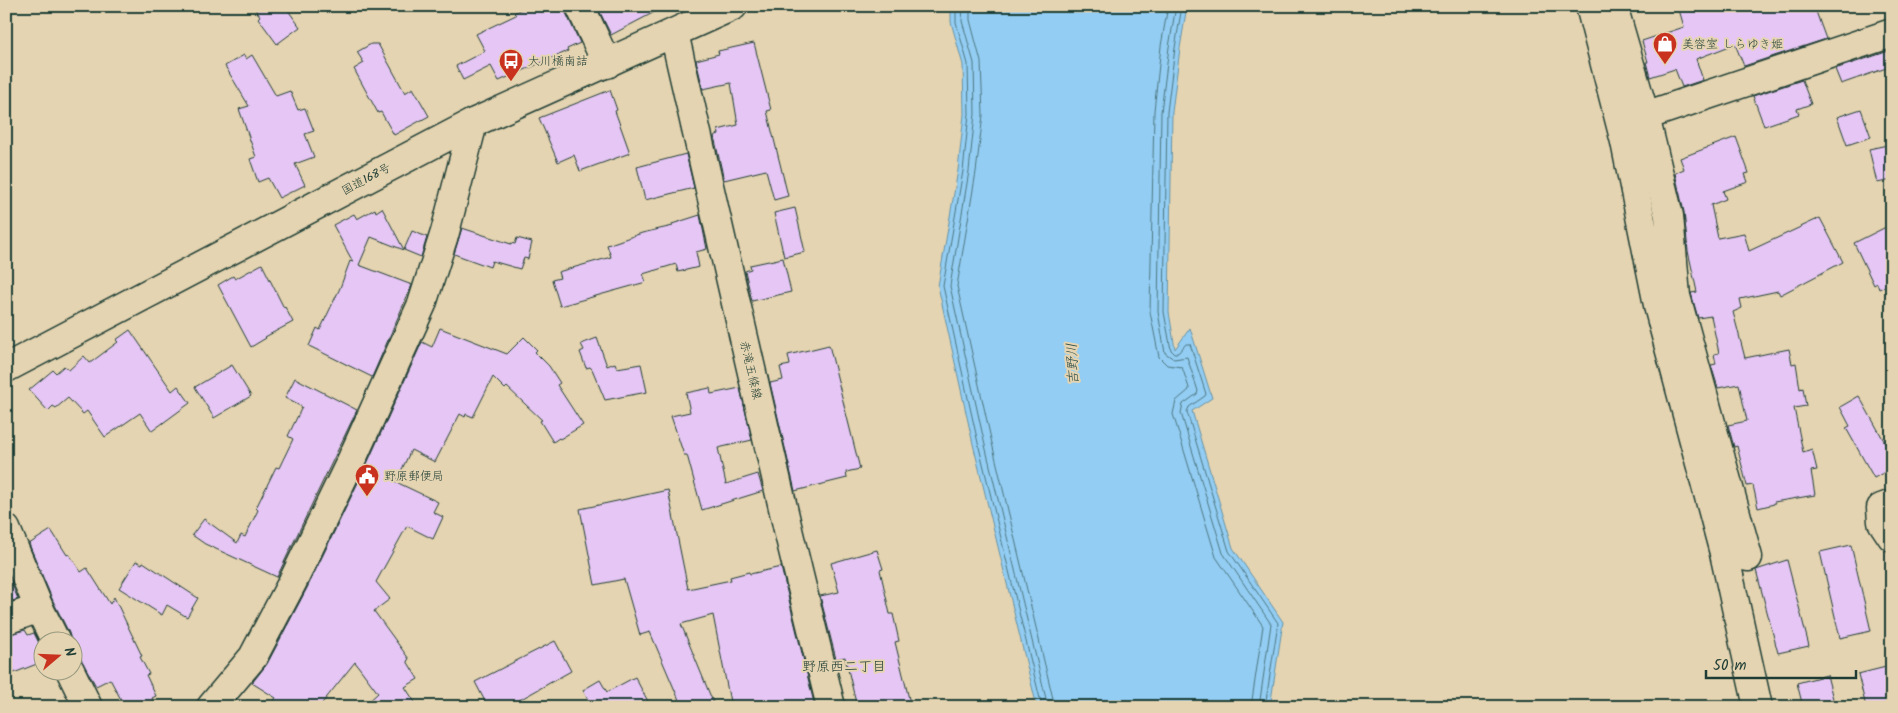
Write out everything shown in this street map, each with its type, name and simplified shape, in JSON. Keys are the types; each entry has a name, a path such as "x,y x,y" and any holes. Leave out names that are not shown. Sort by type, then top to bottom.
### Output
{"main road":[{"path":"580,6 607,64"},
{"name":"国道168号","path":"6,368 472,123 733,6"},
{"path":"1590,6 1625,142 1659,310 1724,553 1758,707"},
{"path":"1613,6 1645,116 1668,216 1676,296 1748,557 1724,553"},
{"path":"1645,116 1892,32"},
{"name":"赤滝五條線","path":"674,33 788,534 831,707"},
{"path":"211,707 253,657 284,598 352,459 422,304 445,232 472,123"},
{"path":"1892,504 1881,508 1882,522 1892,537"},
{"path":"6,528 50,630"},
{"path":"6,620 39,608"},
{"path":"75,680 88,707"}],"water":[{"name":"吉野川","path":"951,6 1187,6 1172,112 1169,312 1175,349 1190,328 1212,398 1192,411 1233,548 1283,622 1270,707 1037,707 973,444 938,286 958,170 964,114 963,65 951,22"}],"building":[{"path":"253,6 285,6 300,27 277,44 258,18 260,16"},
{"path":"527,6 565,6 566,13 580,43 567,49 568,51 499,81 491,66 463,80 456,66 485,51 476,34 516,15 514,13"},
{"path":"597,6 666,6 611,35"},
{"path":"1678,6 1814,6 1826,39 1744,66 1735,44 1696,59 1703,80 1682,87 1675,69 1650,77 1642,41 1684,27"},
{"path":"754,43 771,110 767,111 788,196 774,200 766,170 724,180 714,136 719,134 718,130 738,125 731,83 703,89 696,60 719,54 718,51"},
{"path":"371,44 378,44 405,93 413,88 429,116 394,135 381,112 378,113 354,69 364,63 357,52"},
{"path":"1892,50 1892,66 1841,84 1835,69"},
{"path":"244,55 246,59 252,55 276,96 290,91 298,110 305,108 314,131 305,134 314,157 295,164 305,185 279,198 268,178 258,182 250,159 256,157 239,109 249,106 225,66"},
{"path":"1802,80 1811,104 1797,109 1799,114 1764,126 1753,96"},
{"path":"610,90 617,110 615,111 630,153 580,171 574,155 558,162 539,118"},
{"path":"1861,109 1871,137 1847,145 1837,117"},
{"path":"1736,137 1749,173 1745,174 1748,182 1723,191 1726,199 1711,205 1718,238 1744,233 1749,251 1820,218 1843,262 1780,295 1778,291 1740,299 1742,308 1733,312 1745,358 1789,349 1792,364 1796,363 1800,389 1803,388 1806,406 1794,408 1803,452 1812,449 1817,470 1811,471 1815,495 1774,502 1774,504 1758,508 1753,485 1747,486 1737,446 1734,447 1728,425 1747,421 1739,384 1718,388 1711,365 1716,364 1714,354 1719,353 1711,316 1698,318 1691,293 1697,292 1688,251 1684,212 1675,173 1684,169 1680,158"},
{"path":"1892,144 1892,180 1877,183 1869,149"},
{"path":"686,154 694,188 645,200 637,167"},
{"path":"382,208 404,250 371,237 359,265 412,285 372,377 309,346 317,328 320,330 340,288 350,261 353,262 333,225 354,214 357,219 375,209 376,212"},
{"path":"795,208 805,252 784,257 774,213"},
{"path":"700,215 707,249 696,252 699,267 678,272 676,264 643,274 646,282 560,306 552,280 560,278 558,272 611,257 607,245 642,233 673,226 672,224"},
{"path":"1892,224 1892,283 1879,289 1877,283 1874,285 1854,243"},
{"path":"462,228 511,244 515,244 517,238 532,242 528,259 524,258 520,269 492,261 490,267 454,254"},
{"path":"412,231 427,237 421,257 404,250"},
{"path":"783,258 791,292 752,301 745,271 751,269 750,265"},
{"path":"262,264 293,322 251,347 218,285 233,276 235,279"},
{"path":"440,328 507,354 524,337 549,366 560,383 557,385 583,425 553,442 540,421 542,420 507,387 505,389 493,377 473,417 466,414 465,417 460,414 435,462 411,450 396,482 438,502 433,512 443,517 433,539 407,526 376,582 390,599 374,611 409,659 407,661 418,679 405,687 418,707 363,707 378,693 355,662 319,707 269,707 276,698 252,683 267,664 307,588 366,466 422,342 432,347"},
{"path":"130,330 172,391 178,386 190,403 152,431 140,413 105,437 87,411 83,414 68,398 56,408 53,406 48,411 29,390 53,370 56,373 64,366 69,370 84,356 90,363 118,342 116,340"},
{"path":"597,338 607,366 615,363 617,368 641,364 647,392 605,400 592,369 590,367 586,368 580,352 584,350 581,344"},
{"path":"829,345 860,469 846,472 847,478 795,491 770,383 783,380 780,367 790,365 788,355"},
{"path":"232,365 251,396 214,418 195,387"},
{"path":"295,378 357,410 277,577 205,544 192,535 204,519 237,543 241,535 245,537 258,510 256,508 276,467 279,468 293,439 288,436 302,407 285,398"},
{"path":"710,388 711,394 740,388 752,440 718,448 726,484 758,474 763,491 702,510 687,455 684,455 671,416 690,412 686,393"},
{"path":"1859,396 1892,455 1892,468 1874,478 1846,428 1850,426 1840,407"},
{"path":"668,490 688,589 731,580 730,577 749,572 750,574 781,567 815,707 731,707 713,615 681,624 715,707 682,707 650,632 640,635 624,579 595,585 580,509"},
{"path":"51,530 67,555 69,554 81,572 87,568 110,604 114,597 149,674 146,675 156,696 152,698 156,707 125,707 110,679 96,686 82,662 82,630 68,630 29,544"},
{"path":"1851,545 1871,631 1840,638 1820,552"},
{"path":"877,550 883,569 880,570 890,614 893,614 899,641 895,642 911,707 857,707 845,657 836,659 820,596 839,592 831,563"},
{"path":"1787,560 1809,646 1778,653 1756,570"},
{"path":"136,561 142,564 143,562 198,598 187,617 167,605 162,615 119,588"},
{"path":"6,570 18,599 6,603"},
{"path":"25,630 28,635 32,634 32,666 6,676 6,635"},
{"path":"555,641 571,671 507,707 488,707 475,682"},
{"path":"1886,667 1892,690 1892,707 1866,707 1858,674"},
{"path":"1827,675 1835,707 1803,707 1797,683"},
{"path":"635,677 651,707 580,707 589,702 583,690 600,680 607,692"}],"place":[{"name":"美容室 しらゆき姫","path":"1665,65"},
{"name":"大川橋南詰","path":"511,82"},
{"name":"野原郵便局","path":"367,497"}],"district":[{"name":"野原西二丁目","path":"844,666"}]}
